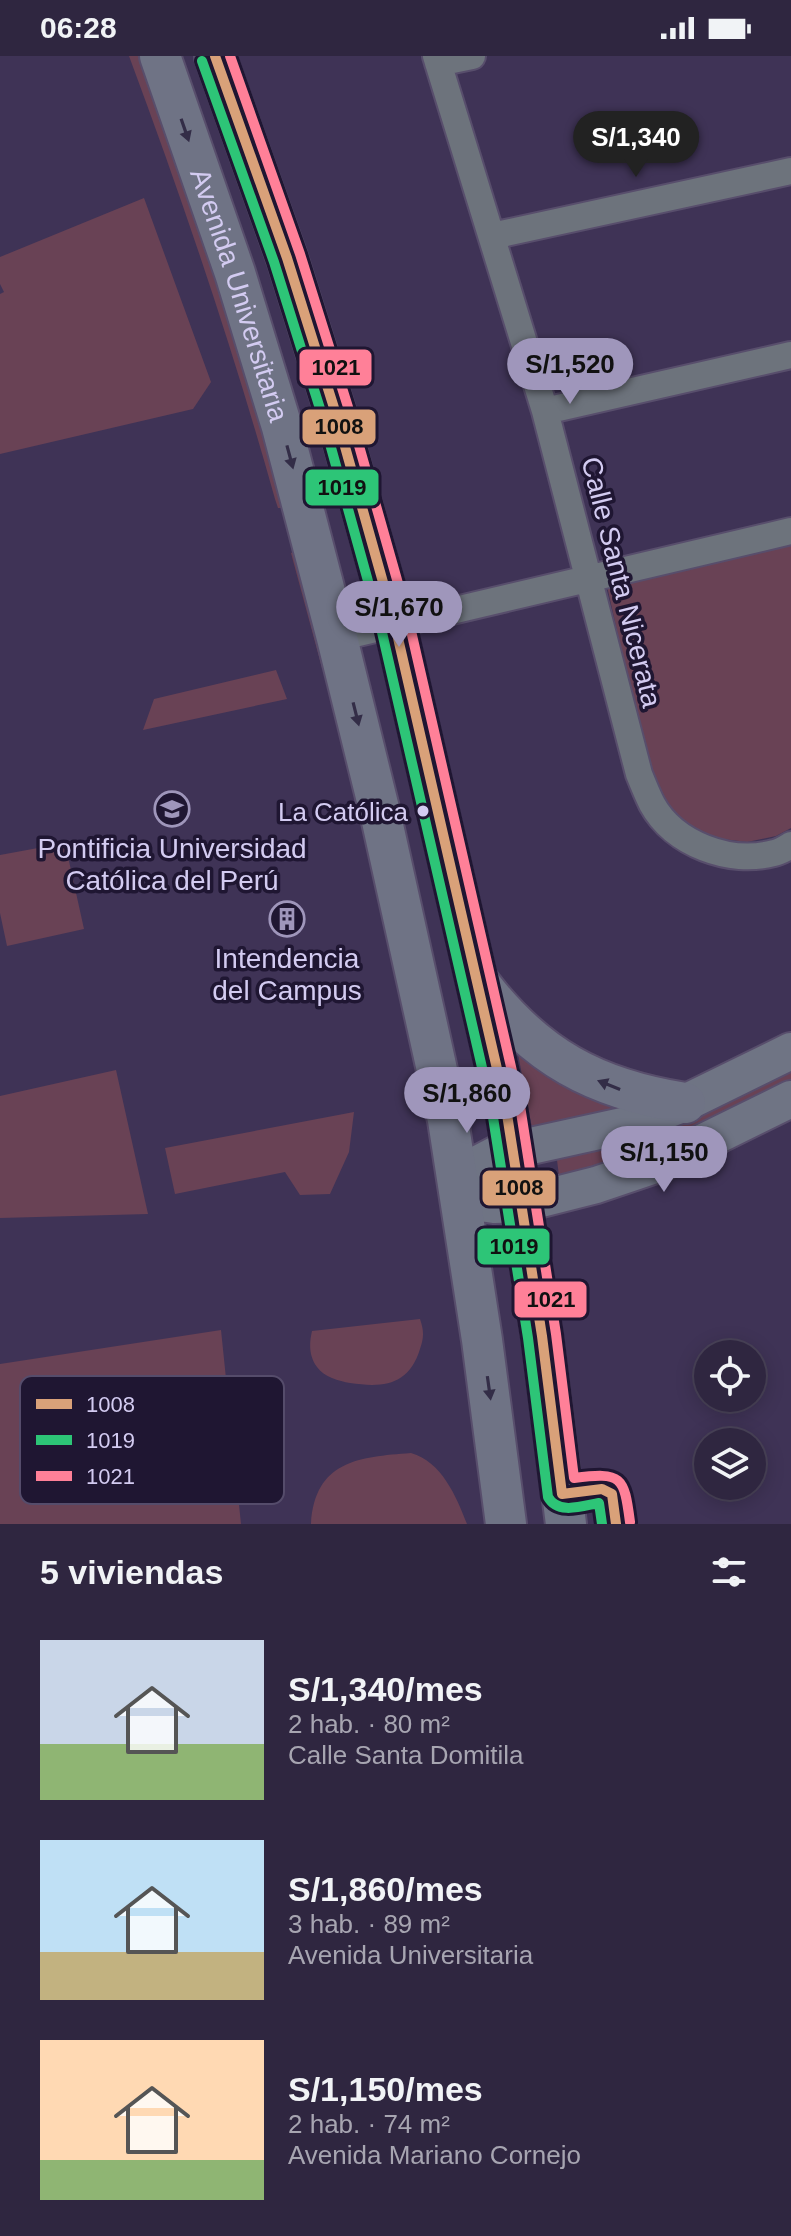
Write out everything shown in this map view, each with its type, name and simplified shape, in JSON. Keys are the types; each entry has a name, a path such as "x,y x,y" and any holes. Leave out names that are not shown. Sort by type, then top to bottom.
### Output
{"main road":[{"name":"Avenida Universitaria","path":"160,56 235,273 282,427 337,638 414,961 448,1120 506,1524"},
{"name":"Avenida Universitaria","path":"215,56 287,258 331,397 395,625 506,1108 542,1336 566,1524"},
{"path":"478,982 517,1027 567,1064 624,1090 685,1103"},
{"path":"791,1051 685,1103 631,1124 486,1158 476,1165 459,1191 494,1205 521,1204 596,1185 661,1163 791,1100"},
{"path":"482,1340 502,1329 513,1327 534,1331 542,1336"}],"street":[{"path":"437,60 472,56"},
{"name":"Calle Santa Nicerata","path":"437,60 545,411 639,774 653,806 676,832 706,849 740,857 783,849"},
{"path":"492,236 791,171"},
{"path":"545,411 791,355"},
{"path":"337,638 791,531"}],"shaded area":[{"path":"129,56 140,56 169,131 240,345 285,508 278,508 206,276"},
{"path":"144,198 211,382 193,409 0,454 0,294 4,292 0,284 0,257"},
{"path":"791,545 791,828 776,836 747,842 706,837 674,813 651,783 607,586"},
{"path":"296,550 326,674 291,553"},
{"path":"276,670 287,699 143,730 154,699"},
{"path":"65,843 84,929 7,946 0,913 0,855"},
{"path":"515,1038 648,1104 532,1128"},
{"path":"791,1062 791,1088 662,1150 559,1176 556,1152"},
{"path":"116,1070 148,1214 0,1218 0,1096"},
{"path":"354,1112 349,1152 330,1194 300,1195 285,1172 175,1194 165,1148"},
{"path":"420,1319 423,1337 415,1361 402,1377 394,1381 374,1385 341,1381 324,1373 312,1359 312,1331"},
{"path":"221,1330 226,1376 20,1376 20,1504 239,1504 241,1524 0,1524 0,1364"},
{"path":"411,1453 422,1457 439,1472 453,1492 467,1524 311,1524 314,1503 330,1475 357,1461"}],"transit line":[{"name":"1008","path":"215,56 287,258 335,411 395,625 506,1108 542,1336 562,1494 602,1489 612,1494 616,1524"},
{"name":"1021","path":"230,56 300,254 348,407 409,622 520,1106 556,1334 574,1478 602,1476 618,1480 625,1495 630,1522"},
{"name":"1019","path":"202,61 274,262 322,415 381,628 492,1111 528,1338 548,1497 552,1503 564,1508 599,1503 602,1524"}],"place":[{"name":"Pontificia Universidad Católica del Perú","path":"172,809"},
{"name":"La Católica","path":"423,811"},
{"name":"Intendencia del Campus","path":"287,919"}]}
